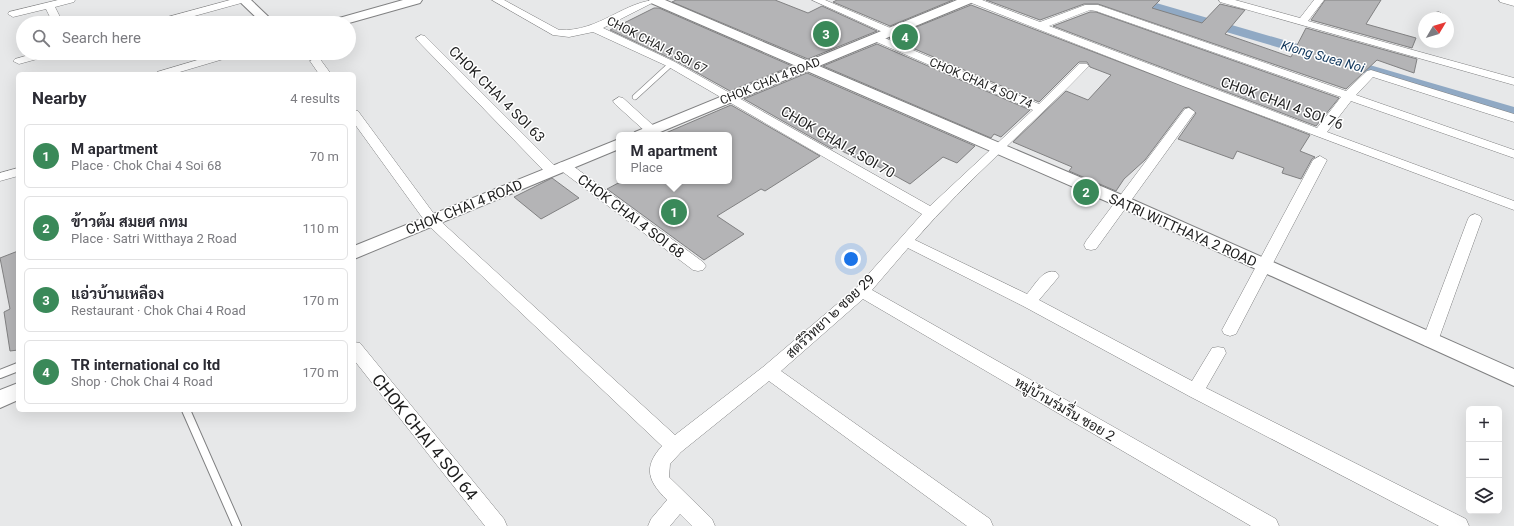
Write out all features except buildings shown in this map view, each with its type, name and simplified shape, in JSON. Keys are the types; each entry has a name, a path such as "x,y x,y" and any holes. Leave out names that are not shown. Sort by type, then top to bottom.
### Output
{"street":[{"path":"12,14 70,0"},
{"path":"183,16 242,0 261,16"},
{"path":"356,17 416,0"},
{"path":"497,0 558,33 572,34 594,28 654,0"},
{"name":"SATRI WITTHAYA 2 ROAD","path":"654,0 998,150 1123,202 1265,268 1514,378"},
{"path":"817,0 891,32"},
{"name":"CHOK CHAI 4 ROAD","path":"648,132 968,0"},
{"name":"CHOK CHAI 4 SOI 76","path":"973,0 1187,84 1514,206"},
{"path":"1224,0 1514,82"},
{"path":"1302,22 1319,0"},
{"path":"1504,0 1514,3"},
{"path":"49,5 54,16"},
{"name":"CHOK CHAI 4 SOI 76","path":"1040,26 1094,7 1514,154"},
{"name":"CHOK CHAI 4 SOI 67","path":"594,28 671,64 729,98"},
{"name":"CHOK CHAI 4 SOI 63","path":"421,38 558,169"},
{"name":"CHOK CHAI 4 SOI 74","path":"876,38 1042,108"},
{"path":"1419,54 1422,48"},
{"path":"168,72 209,60"},
{"path":"316,61 324,72"},
{"name":"สตรีวิทยา ๒ ซอย 29","path":"679,501 661,481 658,474 661,458 674,446 770,372 862,291 931,213 1042,108 1083,66"},
{"path":"1320,133 1348,96 1371,73 1514,118"},
{"name":"CHOK CHAI 4 SOI 70","path":"729,98 931,213"},
{"path":"619,101 645,132"},
{"path":"1091,245 1190,112"},
{"path":"356,117 432,221 674,446"},
{"name":"CHOK CHAI 4 ROAD","path":"356,252 616,145"},
{"path":"1230,330 1265,268 1320,160"},
{"name":"CHOK CHAI 4 SOI 68","path":"558,169 698,266"},
{"path":"0,177 16,173"},
{"path":"1430,341 1475,219"},
{"path":"905,241 1029,302 1195,391 1459,526"},
{"path":"1029,302 1051,276"},
{"name":"หมู่บ้านร่มรื่น ซอย 2","path":"862,291 1269,526"},
{"name":"CHOK CHAI 4 SOI 64","path":"356,350 497,526"},
{"path":"1195,391 1218,353"},
{"path":"770,372 983,526"},
{"path":"0,399 16,392"},
{"path":"658,526 679,501 705,526"}],"lane":[{"path":"635,97 671,64"},
{"path":"0,374 16,368"},
{"path":"187,412 237,526"}],"waterway":[{"name":"Klong Suea Noi","path":"1132,0 1514,112"}],"place":[{"name":"แอ่วบ้านเหลือง","path":"826,34"},
{"name":"TR international co ltd","path":"905,37"},
{"name":"ข้าวต้ม สมยศ กทม","path":"1086,192"},
{"name":"M apartment","path":"674,212"}]}
